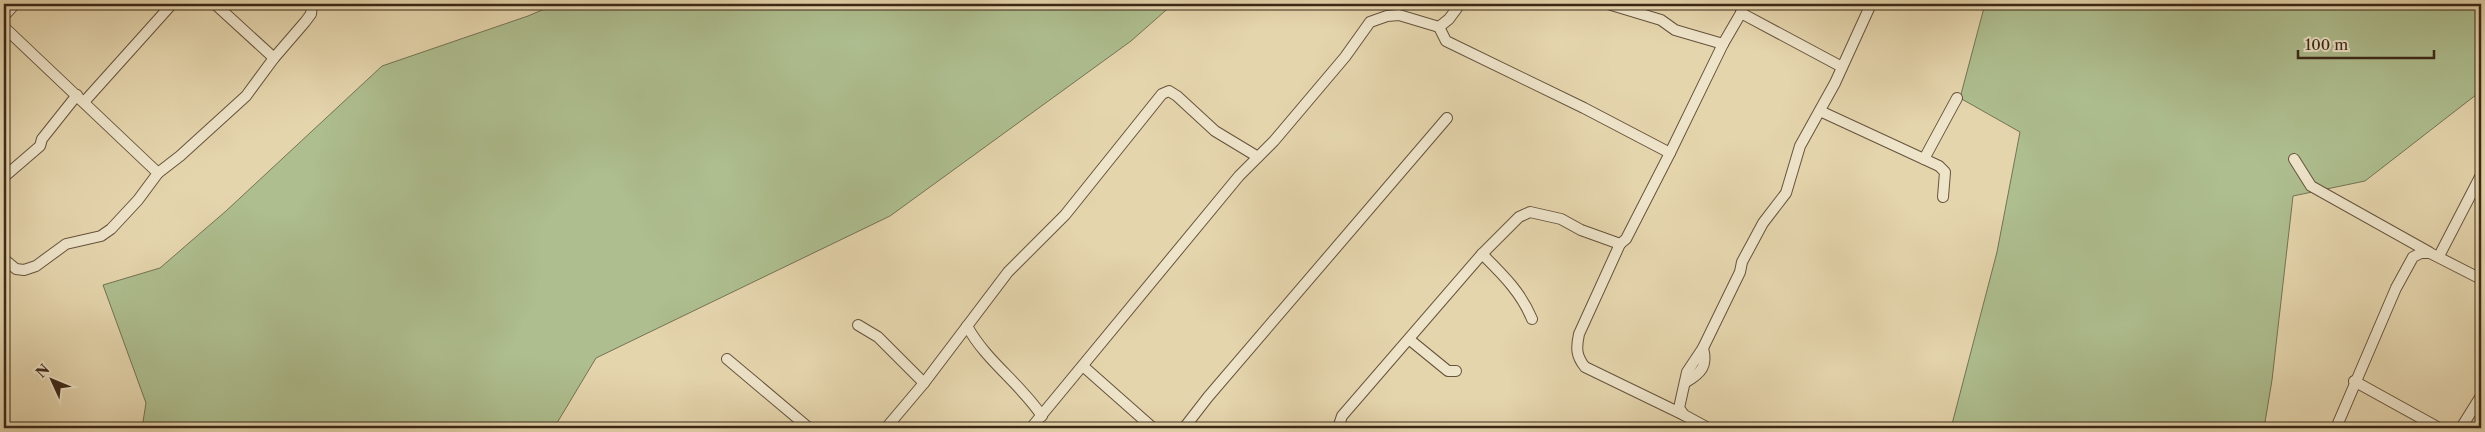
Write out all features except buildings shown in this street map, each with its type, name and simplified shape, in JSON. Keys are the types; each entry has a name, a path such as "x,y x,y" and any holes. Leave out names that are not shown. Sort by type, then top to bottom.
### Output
{"street":[{"path":"4,16 15,4"},
{"path":"4,177 40,146 42,138 172,4"},
{"path":"215,4 274,58"},
{"path":"4,259 16,269 24,270 36,266 66,244 101,236 122,218 158,173 180,156 246,96 274,58 311,14 312,4"},
{"path":"1439,27 1449,19 1460,4"},
{"path":"1608,4 1621,6 1661,20 1675,30 1722,44"},
{"path":"1684,415 1679,408 1690,364 1703,348 1762,223 1786,193 1800,146 1842,67 1871,4"},
{"path":"1708,428 1585,367 1578,359 1576,346 1579,334 1620,244 1626,239 1722,44 1742,8 1842,67"},
{"path":"1031,428 1084,367 1090,354 1345,57 1370,22 1387,16 1399,15 1439,27 1446,40 1670,153"},
{"path":"4,27 158,173"},
{"path":"886,428 924,383 1008,272 1065,215 1162,94 1169,92 1177,96 1215,131 1258,157"},
{"path":"1924,159 1957,98"},
{"path":"1820,111 1939,166 1945,172 1943,197"},
{"path":"1184,428 1214,390 1447,118"},
{"path":"2294,158 2312,186 2481,279"},
{"path":"2434,254 2481,175"},
{"path":"1338,428 1342,416 1410,340 1482,254 1519,217 1530,212 1561,219 1581,230 1620,244"},
{"path":"2336,428 2354,381 2396,288 2413,257 2421,253 2434,254"},
{"path":"1482,254 1507,279 1526,303 1532,319"},
{"path":"858,325 878,337 924,383"},
{"path":"967,326 981,350 1025,394 1042,416"},
{"path":"1410,340 1448,371 1456,371"},
{"path":"727,359 809,428"},
{"path":"1084,367 1153,428"},
{"path":"2354,381 2439,428"},
{"path":"2461,428 2481,396"}],"green space":[{"path":"556,4 1173,4 1131,41 890,216 596,358 554,428 142,428 146,403 103,285 160,268 226,211 382,66 528,16"},
{"path":"1985,4 2481,4 2481,91 2365,181 2293,196 2272,380 2264,428 1951,428 1997,252 2020,132 1960,98"}]}
